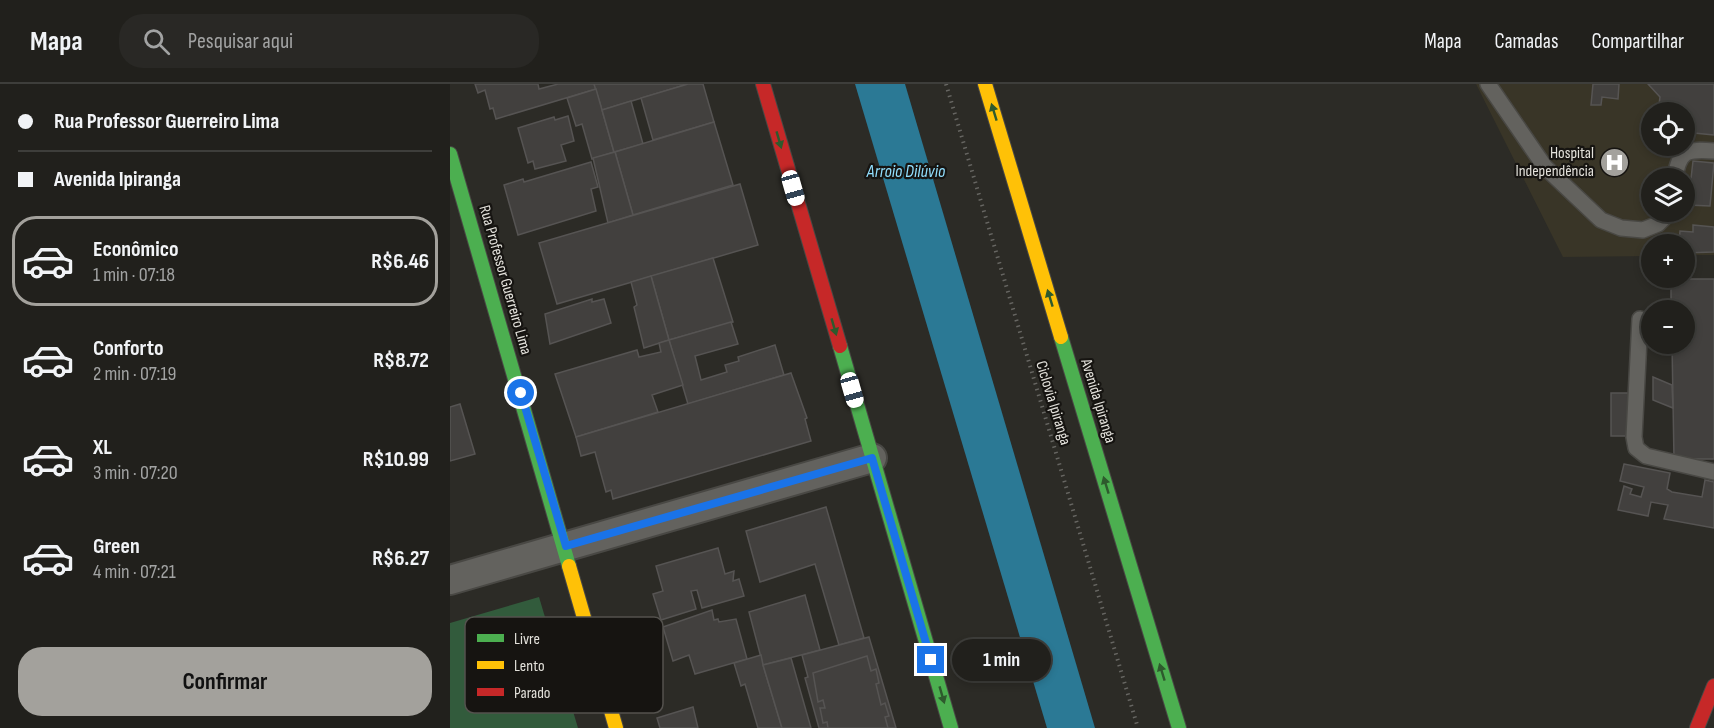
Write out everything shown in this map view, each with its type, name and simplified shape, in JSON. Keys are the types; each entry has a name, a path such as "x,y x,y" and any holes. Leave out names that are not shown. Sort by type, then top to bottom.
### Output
{"main road":[{"path":"763,84 951,728"},
{"name":"Avenida Ipiranga","path":"985,84 1179,728"},
{"name":"Rua Professor Guerreiro Lima","path":"450,154 586,617"},
{"path":"1697,728 1714,686"},
{"name":"Rua Professor Guerreiro Lima","path":"612,713 616,728"}],"street":[{"path":"450,580 872,458"}],"lane":[{"path":"1488,84 1545,167 1601,220 1621,228 1642,230 1660,222"},
{"path":"1676,168 1684,153 1696,150 1714,151"},
{"path":"1640,319 1634,437 1636,448 1646,456 1714,472"}],"path":[{"name":"Ciclovia Ipiranga","path":"946,84 1138,728"}],"shaded area":[{"name":"Hospital Independência","path":"1476,84 1714,84 1714,255 1695,255 1695,234 1641,234 1641,256 1563,257"}],"green space":[{"path":"539,597 545,617 471,617"},
{"path":"465,619 465,713 574,713 578,728 450,728 450,623"}],"water":[{"name":"Arroio Dilúvio","path":"855,84 905,84 1095,728 1047,728"}],"building":[{"path":"475,84 538,84 539,89 558,84 594,84 596,89 496,119 493,108 490,109 485,90 478,93"},
{"path":"594,84 688,84 602,110"},
{"path":"688,84 703,84 714,122 653,140 641,98"},
{"path":"1593,84 1619,84 1618,99 1602,97 1601,105 1591,105"},
{"path":"1648,84 1714,84 1714,135 1695,133 1695,102 1659,102 1660,97"},
{"path":"596,89 614,152 592,159 582,124 576,126 567,98"},
{"path":"631,101 643,144 614,152 602,110"},
{"path":"568,116 574,141 561,145 566,161 535,169 533,161 528,163 518,128 554,117 555,120"},
{"path":"714,122 733,185 633,215 615,152"},
{"path":"615,152 633,215 608,223 593,158"},
{"path":"1693,161 1714,163 1710,206 1695,205 1695,168 1692,168"},
{"path":"591,162 598,187 591,189 596,211 518,235 504,185 523,179 524,182"},
{"path":"740,184 758,245 557,304 539,243"},
{"path":"1693,225 1714,227 1714,252 1695,253 1695,234 1680,234 1680,231 1693,232"},
{"path":"713,258 733,322 669,340 651,276"},
{"path":"651,276 669,340 644,348 634,307 637,305 631,282"},
{"path":"1695,279 1714,279 1714,459 1674,459 1672,354 1695,354 1695,300 1671,300 1671,288 1695,288"},
{"path":"592,299 592,302 604,299 611,323 550,344 545,314"},
{"path":"731,322 738,344 695,356 701,380 727,372 725,365 739,361 738,357 775,345 784,375 688,404 669,340"},
{"path":"669,340 683,385 652,395 658,412 576,437 555,374 637,350 639,357 661,352 659,343"},
{"path":"791,373 807,418 805,419 811,441 613,499 611,490 606,492 595,452 581,456 576,437"},
{"path":"1653,377 1672,385 1673,408 1653,400"},
{"path":"1611,393 1634,393 1634,436 1611,436"},
{"path":"460,404 475,454 450,461 450,407"},
{"path":"1624,464 1670,473 1667,489 1672,492 1702,497 1705,480 1714,482 1714,528 1664,519 1668,505 1651,502 1648,516 1618,510 1624,486 1632,489 1630,494 1641,497 1644,487 1620,481"},
{"path":"826,507 864,638 839,645 815,564 760,582 746,531"},
{"path":"718,548 725,574 734,571 733,581 739,579 744,596 702,608 697,590 691,591 696,609 663,619 663,617 660,617 653,594 663,591 656,566"},
{"path":"805,595 820,650 763,665 749,612"},
{"path":"712,610 714,620 718,619 719,622 736,619 747,659 695,674 689,655 673,661 663,627"},
{"path":"869,637 896,728 819,728 805,678 808,677 802,655"},
{"path":"761,655 782,728 758,728 745,684 741,686 734,663"},
{"path":"867,656 871,671 876,669 879,683 876,684 881,705 885,703 889,716 885,717 888,728 828,728 827,722 823,723 820,708 825,708 823,700 818,702 813,673"},
{"path":"791,658 811,728 782,728 763,665"},
{"path":"693,707 698,728 660,728 657,718"}],"traffic: fast":[{"path":"450,154 569,566"},
{"path":"1061,337 1179,728"},
{"path":"840,346 951,728"}],"traffic: slow":[{"path":"985,84 1061,337"},
{"path":"569,566 584,617"},
{"path":"612,713 616,728"}],"traffic: jam":[{"path":"763,84 840,346"},
{"path":"1697,728 1714,686"}],"place":[{"name":"Hospital Independência","path":"1615,162"}],"route":[{"path":"521,393 566,546 872,458 931,660"}]}
